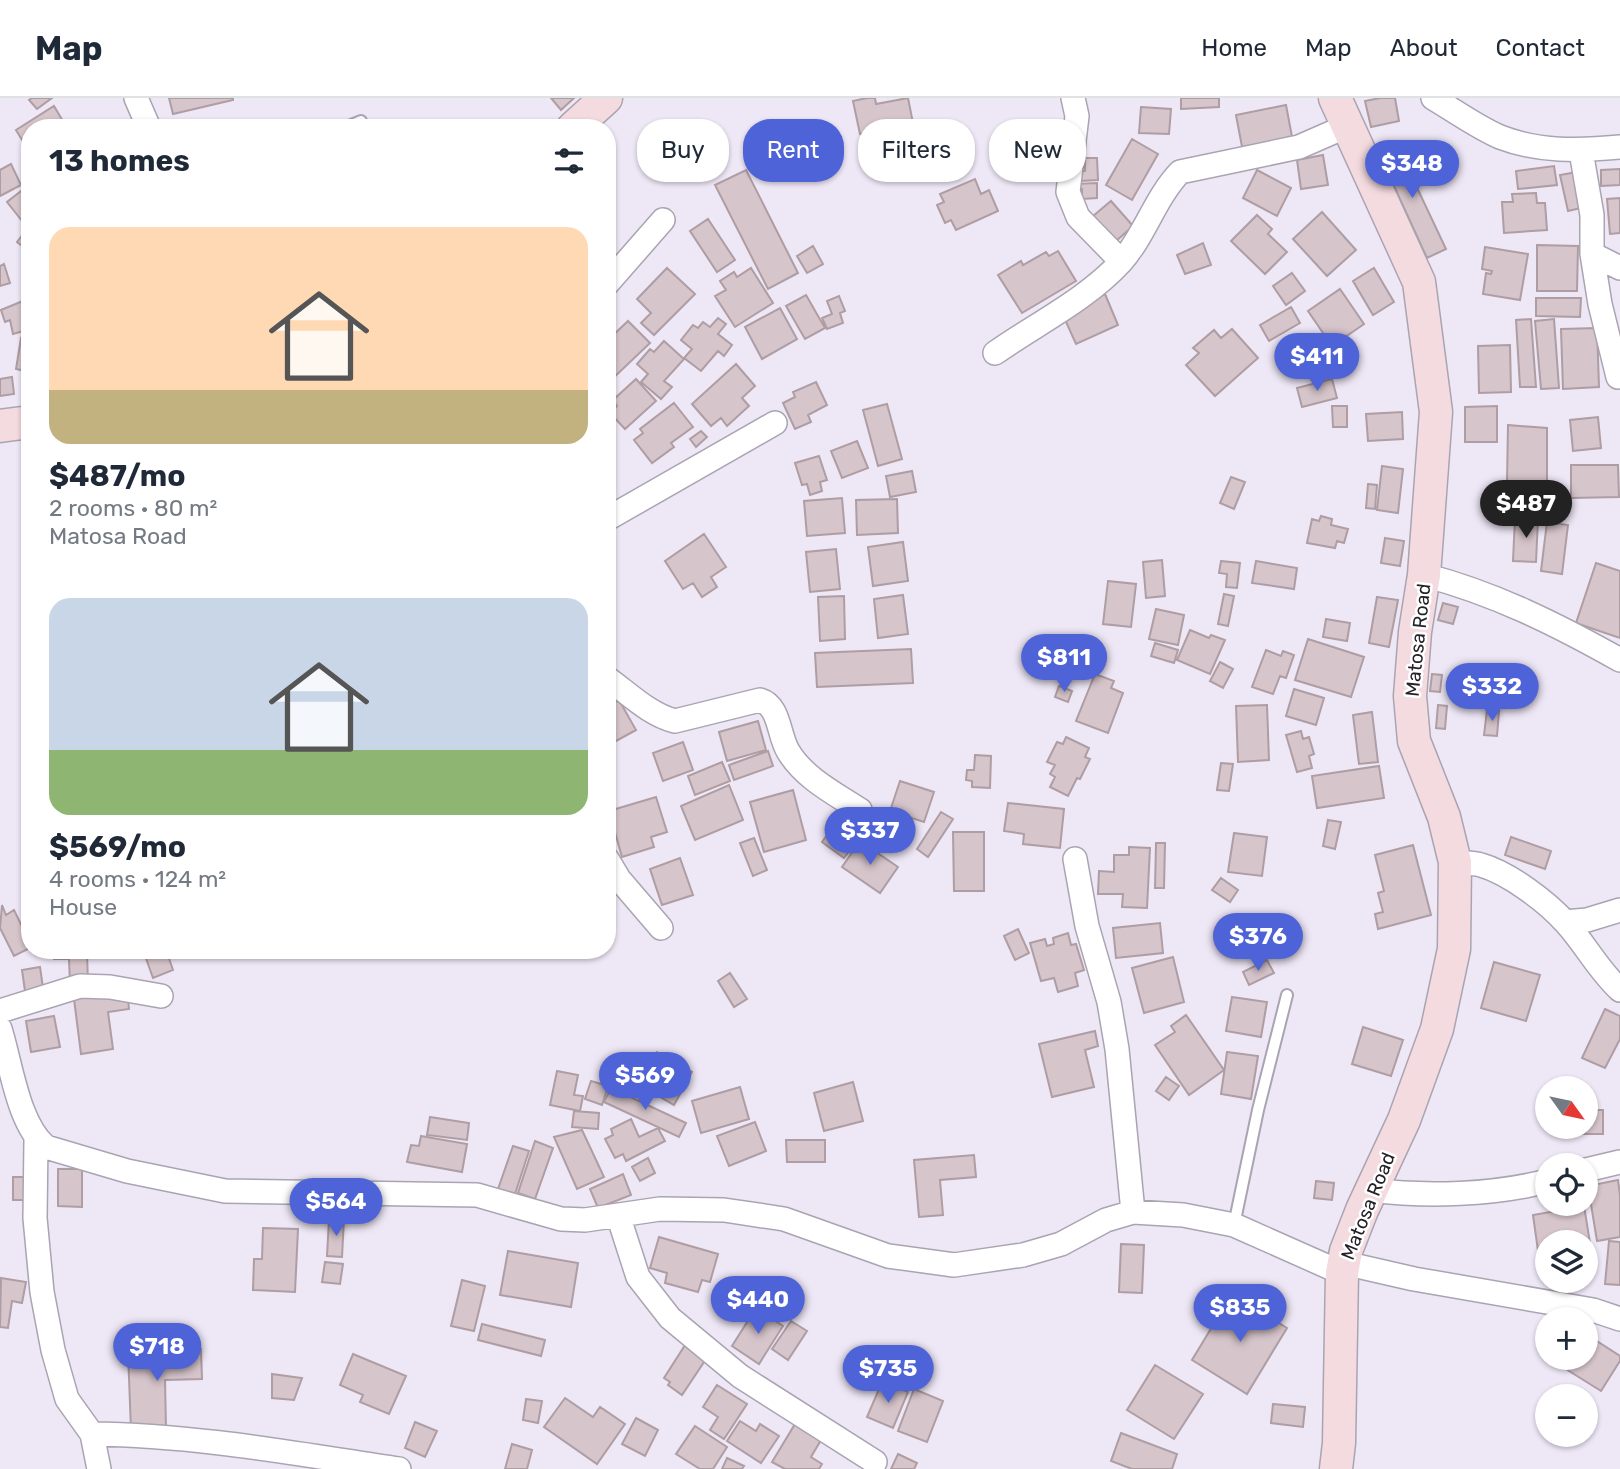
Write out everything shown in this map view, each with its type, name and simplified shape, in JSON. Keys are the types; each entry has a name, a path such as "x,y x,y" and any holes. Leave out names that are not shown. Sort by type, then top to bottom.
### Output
{"street":[{"path":"136,98 145,119"},
{"path":"583,119 607,98"},
{"path":"1073,98 1077,116 1068,192 1078,217 1121,261"},
{"path":"1433,98 1499,136 1533,147 1581,151 1620,147"},
{"path":"995,353 1093,286 1121,261 1150,219 1170,182 1180,172 1299,147 1341,112"},
{"name":"Matosa Road","path":"1336,1469 1343,1268 1346,1251 1404,1120 1437,1029 1454,949 1455,862 1444,817 1414,741 1410,696 1411,669 1424,575 1436,412 1419,282 1341,112"},
{"path":"1581,151 1592,215 1592,254 1600,304 1618,377"},
{"path":"616,275 663,220"},
{"path":"1592,254 1620,268"},
{"path":"0,426 21,423"},
{"path":"616,514 775,423"},
{"path":"1424,575 1498,598 1620,660"},
{"path":"616,685 652,711 675,721 760,700 768,702 773,708 785,746 795,763 814,780 860,810"},
{"path":"1075,859 1087,926 1109,1002 1117,1049 1133,1212"},
{"path":"1455,862 1480,865 1503,874 1565,922 1608,979 1620,990"},
{"path":"616,873 661,928"},
{"path":"1565,922 1587,920 1620,910"},
{"path":"0,1011 80,986 110,987 161,996"},
{"path":"0,1029 26,1124 36,1140 46,1147 127,1171 225,1191 477,1195 561,1219 585,1220 660,1209 711,1210 784,1219 888,1255 954,1265 1023,1255 1061,1244 1106,1220 1133,1212 1183,1215 1234,1225 1343,1268 1593,1310 1620,1319"},
{"path":"36,1140 35,1217 42,1293 53,1350 68,1399 92,1434 99,1469"},
{"path":"1598,1167 1620,1162"},
{"path":"1372,1190 1456,1192 1502,1189 1535,1183"},
{"path":"618,1215 638,1277 670,1318 740,1376 875,1462"},
{"path":"92,1434 141,1434 208,1441 399,1469"}],"lane":[{"path":"1234,1225 1258,1110 1287,995"}],"building":[{"path":"52,98 37,109 29,100"},
{"path":"169,98 233,98 233,100 173,114"},
{"path":"551,98 574,98 561,110"},
{"path":"875,98 876,104 908,98 912,119 858,119 858,125 853,101"},
{"path":"1181,98 1219,98 1219,107 1181,109"},
{"path":"1395,98 1399,121 1371,127 1365,101"},
{"path":"1286,105 1293,142 1243,152 1236,115"},
{"path":"54,106 62,119 33,119"},
{"path":"1141,107 1171,109 1169,134 1139,133"},
{"path":"1132,139 1158,154 1132,200 1106,185"},
{"path":"1395,141 1446,249 1427,258 1377,149"},
{"path":"1323,155 1328,185 1301,189 1297,160"},
{"path":"1086,158 1097,158 1098,180 1086,181"},
{"path":"11,164 21,185 0,196 0,170"},
{"path":"1554,166 1557,185 1518,189 1516,171"},
{"path":"1620,169 1620,185 1601,186 1601,170"},
{"path":"1257,170 1291,188 1277,216 1243,198"},
{"path":"743,171 743,182 752,182 798,273 768,289 715,185 729,182 729,178"},
{"path":"1577,172 1585,207 1568,211 1560,175"},
{"path":"975,179 981,194 989,190 998,211 956,230 951,220 945,223 937,205 944,202 940,194 968,182 975,182"},
{"path":"1097,183 1097,198 1082,199 1082,189 1076,189 1076,184"},
{"path":"21,191 21,220 7,202"},
{"path":"1536,193 1537,203 1545,203 1547,230 1504,233 1502,202 1513,202 1512,194"},
{"path":"1620,198 1620,233 1610,234 1607,199"},
{"path":"1111,201 1133,226 1115,242 1093,216"},
{"path":"1322,212 1356,250 1327,276 1293,239"},
{"path":"1257,215 1272,229 1268,234 1287,252 1265,274 1231,241"},
{"path":"708,219 735,260 717,272 690,231"},
{"path":"1203,243 1211,265 1185,274 1177,255"},
{"path":"1537,245 1578,246 1577,291 1537,291"},
{"path":"813,246 823,264 807,273 797,256"},
{"path":"1485,247 1528,254 1520,300 1483,294 1486,273 1491,274 1492,271 1482,269"},
{"path":"1058,251 1076,281 1022,313 998,275 1021,261 1023,265 1046,252 1049,256"},
{"path":"4,264 10,283 0,286 0,266"},
{"path":"667,268 695,294 654,335 641,323 651,313 637,299"},
{"path":"751,268 773,303 735,327 715,296 726,290 720,281 734,272 737,277"},
{"path":"1374,268 1394,302 1373,315 1353,281"},
{"path":"1292,273 1305,291 1286,305 1273,286"},
{"path":"1340,289 1364,324 1332,346 1308,311"},
{"path":"1105,294 1118,325 1076,344 1062,313"},
{"path":"806,295 825,328 805,339 786,306"},
{"path":"839,296 845,311 840,313 843,323 827,329 822,318 832,314 827,301"},
{"path":"1536,298 1581,298 1580,317 1536,316"},
{"path":"21,302 21,332 13,334 10,320 5,322 1,310"},
{"path":"1291,307 1300,323 1269,341 1260,325"},
{"path":"780,308 797,339 762,359 745,327"},
{"path":"718,318 726,324 718,334 732,345 724,356 718,351 701,371 684,358 692,349 681,340 693,325 698,328 703,322 710,327"},
{"path":"1531,319 1536,387 1520,387 1516,320"},
{"path":"1554,319 1559,388 1541,389 1535,321"},
{"path":"628,321 650,343 616,375 616,332"},
{"path":"1597,328 1599,387 1563,389 1561,329"},
{"path":"1232,329 1258,358 1215,396 1186,365 1199,353 1193,348 1214,330 1221,338"},
{"path":"21,338 21,370 16,369"},
{"path":"664,341 684,359 664,381 672,387 661,399 641,382 648,374 637,364 650,349 654,352"},
{"path":"1510,345 1511,392 1479,393 1478,346"},
{"path":"736,364 755,386 742,398 749,406 727,426 721,418 711,426 692,404"},
{"path":"12,377 14,394 0,396 0,379"},
{"path":"636,379 656,401 625,429 616,419 616,397"},
{"path":"1332,379 1337,398 1302,407 1297,388"},
{"path":"816,382 827,405 808,415 811,422 795,429 783,403 795,397 793,392"},
{"path":"674,403 693,427 671,443 674,447 652,463 634,440 643,433 640,429"},
{"path":"887,404 902,459 878,466 863,410"},
{"path":"1332,406 1347,406 1347,427 1333,427"},
{"path":"1497,406 1497,442 1465,442 1465,407"},
{"path":"1402,412 1403,439 1368,441 1366,414"},
{"path":"1598,417 1601,448 1573,451 1570,420"},
{"path":"1508,425 1547,428 1547,484 1507,483"},
{"path":"701,431 707,437 696,447 690,439"},
{"path":"857,441 868,468 842,478 831,451"},
{"path":"819,456 827,480 820,482 822,491 810,495 807,484 802,485 795,463"},
{"path":"1571,465 1618,465 1619,497 1571,498"},
{"path":"1382,466 1403,469 1398,513 1377,510"},
{"path":"912,471 916,492 890,497 886,476"},
{"path":"1231,477 1245,482 1234,509 1220,503"},
{"path":"1368,484 1377,485 1375,509 1366,508"},
{"path":"842,498 845,533 807,536 804,501"},
{"path":"897,499 898,533 857,535 856,500"},
{"path":"1321,516 1332,519 1331,525 1348,529 1344,543 1337,541 1335,548 1307,543 1312,519 1319,521"},
{"path":"1515,518 1538,519 1536,562 1513,561"},
{"path":"1547,522 1568,525 1562,574 1541,571"},
{"path":"704,534 726,567 711,577 717,587 702,597 693,583 683,589 665,561"},
{"path":"1385,538 1404,541 1400,566 1381,563"},
{"path":"903,542 908,581 873,586 868,547"},
{"path":"836,549 840,589 810,592 806,552"},
{"path":"1162,560 1165,596 1146,598 1143,562"},
{"path":"1221,561 1240,563 1237,588 1226,587 1227,574 1219,573"},
{"path":"1256,561 1297,568 1294,589 1252,583"},
{"path":"1596,563 1620,571 1620,638 1576,623"},
{"path":"1108,581 1136,584 1131,627 1103,624"},
{"path":"1224,594 1234,596 1228,626 1218,624"},
{"path":"903,595 908,634 878,638 874,599"},
{"path":"844,596 845,639 820,641 818,597"},
{"path":"1377,597 1398,600 1389,647 1369,643"},
{"path":"1443,603 1458,607 1453,624 1438,620"},
{"path":"1156,609 1184,615 1178,645 1149,639"},
{"path":"1326,619 1350,623 1347,641 1323,637"},
{"path":"1190,630 1209,638 1211,635 1225,640 1210,674 1177,660"},
{"path":"1308,639 1364,657 1351,697 1295,680"},
{"path":"1155,643 1178,650 1174,663 1151,656"},
{"path":"911,649 913,683 817,687 815,653"},
{"path":"1266,650 1281,656 1283,651 1294,655 1286,678 1280,676 1273,694 1252,687"},
{"path":"1220,662 1233,669 1223,688 1210,681"},
{"path":"1095,674 1114,681 1111,688 1123,693 1108,733 1076,721"},
{"path":"1432,674 1442,675 1440,692 1430,691"},
{"path":"1470,677 1490,681 1485,707 1464,702"},
{"path":"1059,686 1072,691 1068,702 1055,697"},
{"path":"1294,689 1324,698 1316,725 1286,716"},
{"path":"619,700 636,730 616,741 616,702"},
{"path":"1267,705 1269,760 1238,762 1236,706"},
{"path":"1438,705 1447,706 1445,729 1436,728"},
{"path":"1487,710 1499,711 1497,736 1484,735"},
{"path":"1372,712 1378,762 1359,764 1353,715"},
{"path":"758,721 766,750 727,761 719,732"},
{"path":"1301,731 1303,739 1309,737 1314,754 1309,756 1312,768 1297,772 1286,735"},
{"path":"1066,737 1089,748 1085,757 1090,759 1068,796 1050,787 1055,777 1050,774 1055,765 1047,762 1057,742 1063,744"},
{"path":"683,742 693,770 663,781 653,753"},
{"path":"768,751 773,766 734,780 729,765"},
{"path":"975,755 991,756 990,788 972,787 972,781 966,780 967,770 974,770"},
{"path":"722,762 730,781 695,795 688,776"},
{"path":"1221,763 1233,764 1229,791 1217,790"},
{"path":"1379,766 1384,798 1317,808 1312,776"},
{"path":"900,781 934,792 924,822 890,811"},
{"path":"729,785 743,820 695,840 681,806"},
{"path":"793,790 806,840 764,852 750,802"},
{"path":"656,797 667,832 651,837 654,847 622,857 616,836 616,809"},
{"path":"1008,803 1064,809 1060,848 1023,844 1024,834 1004,831"},
{"path":"941,812 953,819 928,857 917,849"},
{"path":"843,813 866,829 844,858 822,842"},
{"path":"1328,820 1341,822 1335,849 1323,846"},
{"path":"953,832 984,832 984,891 954,891"},
{"path":"1234,833 1267,837 1262,876 1228,872"},
{"path":"1511,837 1551,851 1545,869 1505,855"},
{"path":"754,838 767,870 753,876 740,843"},
{"path":"860,841 898,867 880,893 842,867"},
{"path":"1156,843 1165,843 1164,888 1155,888"},
{"path":"1413,845 1431,915 1378,929 1375,914 1383,912 1378,893 1384,891 1375,855"},
{"path":"1129,847 1150,848 1147,908 1122,907 1123,894 1098,894 1099,871 1114,872 1114,855 1129,855"},
{"path":"680,858 693,895 662,905 650,869"},
{"path":"1221,878 1238,890 1230,902 1212,890"},
{"path":"2,905 6,915 14,910 21,924 21,952 14,956 0,928"},
{"path":"1160,923 1163,953 1116,958 1113,928"},
{"path":"1018,929 1029,953 1015,960 1004,936"},
{"path":"1068,933 1071,945 1076,944 1084,970 1075,973 1078,986 1058,992 1054,978 1041,981 1030,943 1045,939 1047,946 1054,944 1053,938"},
{"path":"1173,957 1184,1002 1144,1013 1132,968"},
{"path":"69,959 87,959 88,983 70,984"},
{"path":"146,959 169,959 173,970 153,978"},
{"path":"1267,960 1274,973 1249,985 1243,972"},
{"path":"1494,962 1540,975 1526,1021 1481,1008"},
{"path":"40,967 44,995 26,998 22,970"},
{"path":"730,973 747,999 734,1007 718,981"},
{"path":"127,991 129,1009 108,1012 113,1049 81,1054 74,999"},
{"path":"1232,997 1267,1002 1261,1037 1226,1031"},
{"path":"1605,1009 1620,1016 1620,1039 1605,1068 1582,1058"},
{"path":"1186,1015 1224,1070 1189,1095 1155,1045 1175,1032 1171,1026"},
{"path":"54,1016 60,1047 31,1052 26,1021"},
{"path":"1363,1027 1403,1040 1391,1076 1352,1064"},
{"path":"1095,1031 1098,1046 1085,1050 1094,1087 1052,1097 1039,1044"},
{"path":"657,1052 692,1072 674,1105 638,1084"},
{"path":"1227,1052 1258,1056 1251,1099 1221,1094"},
{"path":"557,1071 578,1075 574,1095 583,1096 580,1111 550,1105"},
{"path":"1166,1077 1179,1086 1169,1100 1156,1091"},
{"path":"591,1081 608,1086 602,1105 585,1099"},
{"path":"853,1082 863,1121 824,1131 814,1093"},
{"path":"740,1087 749,1119 701,1133 692,1101"},
{"path":"611,1088 686,1123 679,1137 604,1102"},
{"path":"1598,1110 1603,1110 1603,1134 1598,1134"},
{"path":"574,1111 599,1113 598,1129 572,1127"},
{"path":"430,1117 469,1123 467,1140 427,1135"},
{"path":"631,1119 639,1137 658,1128 665,1141 626,1161 623,1154 615,1158 605,1139 613,1135 611,1129"},
{"path":"755,1122 766,1151 729,1166 717,1136"},
{"path":"582,1130 604,1177 577,1189 554,1137"},
{"path":"421,1136 467,1144 462,1172 407,1162 411,1145 419,1146"},
{"path":"786,1140 825,1140 825,1162 787,1162"},
{"path":"535,1141 553,1148 535,1199 518,1193"},
{"path":"513,1146 529,1151 515,1194 498,1189"},
{"path":"974,1155 976,1177 940,1180 943,1215 919,1217 914,1160"},
{"path":"648,1158 655,1173 640,1181 632,1167"},
{"path":"58,1169 82,1169 82,1207 58,1206"},
{"path":"623,1174 631,1195 598,1208 590,1189"},
{"path":"13,1177 26,1177 26,1200 13,1200"},
{"path":"1618,1180 1620,1237 1598,1241 1598,1230 1595,1230 1593,1216 1598,1216 1598,1184"},
{"path":"1316,1181 1334,1183 1332,1200 1314,1198"},
{"path":"1533,1215 1586,1216 1588,1230 1535,1230"},
{"path":"329,1219 344,1219 342,1257 327,1256"},
{"path":"263,1228 298,1229 295,1292 253,1290 254,1259 262,1259"},
{"path":"659,1237 718,1254 710,1282 702,1280 698,1292 665,1283 667,1273 650,1268"},
{"path":"1609,1241 1620,1242 1620,1285 1605,1284"},
{"path":"1121,1244 1144,1245 1142,1293 1119,1292"},
{"path":"508,1251 578,1263 571,1307 500,1295"},
{"path":"325,1262 343,1264 340,1284 322,1282"},
{"path":"1,1278 26,1282 22,1303 12,1301 8,1328 0,1327"},
{"path":"462,1280 485,1286 474,1331 451,1326"},
{"path":"1232,1294 1287,1328 1247,1394 1192,1360"},
{"path":"756,1308 783,1326 759,1364 732,1346"},
{"path":"791,1321 807,1331 788,1360 772,1349"},
{"path":"482,1324 545,1340 541,1356 478,1340"},
{"path":"689,1339 710,1353 682,1395 668,1385 670,1382 664,1378"},
{"path":"1598,1342 1620,1356 1620,1361 1601,1391 1598,1384 1590,1384 1567,1370 1598,1370"},
{"path":"201,1349 202,1379 165,1380 166,1428 131,1430 128,1352"},
{"path":"353,1354 406,1376 389,1414 360,1402 363,1395 340,1385"},
{"path":"1155,1365 1203,1394 1174,1439 1127,1410"},
{"path":"272,1374 302,1378 294,1400 272,1398"},
{"path":"882,1382 908,1392 893,1428 867,1417"},
{"path":"717,1385 747,1404 724,1439 710,1430 718,1417 703,1407"},
{"path":"914,1389 943,1401 927,1442 898,1431"},
{"path":"565,1398 593,1417 600,1407 625,1424 597,1464 544,1427"},
{"path":"526,1399 542,1401 538,1423 523,1420"},
{"path":"1273,1404 1305,1407 1303,1427 1271,1423"},
{"path":"636,1418 658,1430 645,1456 622,1444"},
{"path":"740,1421 756,1431 760,1424 779,1436 761,1463 727,1441"},
{"path":"415,1422 437,1431 425,1457 405,1448"},
{"path":"795,1424 821,1440 811,1457 822,1464 819,1469 785,1469 772,1462"},
{"path":"695,1426 727,1447 713,1469 700,1469 676,1454"},
{"path":"1121,1433 1177,1454 1172,1469 1132,1469 1111,1461"},
{"path":"512,1444 532,1450 527,1469 505,1469"},
{"path":"898,1454 917,1463 914,1469 891,1469"},
{"path":"727,1458 744,1466 742,1469 722,1469"}]}
